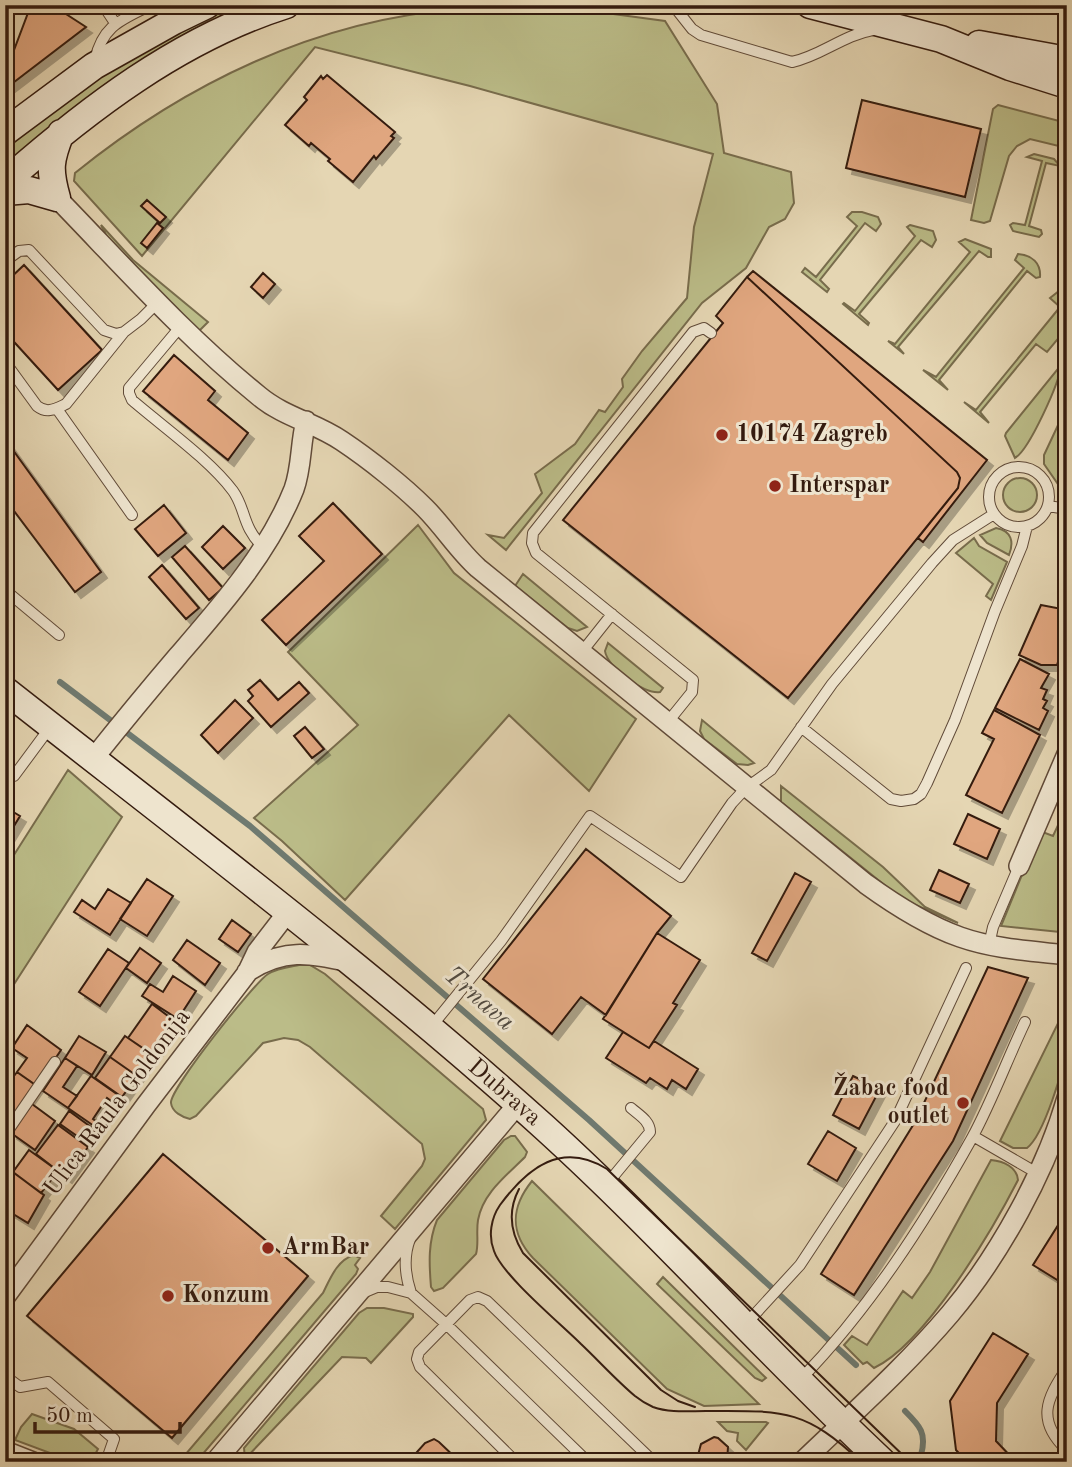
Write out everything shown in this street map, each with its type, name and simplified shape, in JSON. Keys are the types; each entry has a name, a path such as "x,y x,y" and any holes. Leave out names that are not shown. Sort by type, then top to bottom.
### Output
{"main road":[{"path":"5,132 94,66 207,5"},
{"path":"5,182 61,133 116,92 182,51 262,13 286,5"},
{"path":"810,5 941,39 1010,67 1067,85"},
{"path":"941,39 1003,47 1067,60"},
{"path":"57,198 50,173 61,133"},
{"path":"5,192 29,190 57,198"},
{"name":"Dubrava","path":"5,690 351,963 518,1104 605,1186 883,1462"}],"street":[{"path":"57,198 181,326 259,397 275,408 306,421 343,442 411,496 426,509 463,554 746,788 894,905 962,938 989,945 1067,954"},
{"path":"93,759 215,614 279,523 301,461 302,436 306,421"},
{"path":"1019,866 1067,754"},
{"name":"Ulica Raula Goldonija","path":"5,1297 247,973 257,952 287,913"},
{"name":"Ulica Raula Goldonija","path":"247,973 274,957 297,953 351,963"},
{"path":"802,1462 929,1339 974,1284 994,1254 1038,1173 1067,1098"},
{"path":"215,1462 518,1104"},
{"path":"5,1451 33,1462"}],"lane":[{"path":"103,5 116,23"},
{"path":"94,66 99,42 116,23 151,5"},
{"path":"673,5 692,29 701,35 792,62 848,36 893,26"},
{"path":"5,261 19,250 29,250 36,254 104,330 116,334 124,332"},
{"path":"5,362 37,406 43,411 57,409 66,404 124,332 158,303"},
{"path":"181,326 129,388 128,393 132,400 235,493 253,537 263,547"},
{"path":"667,723 692,692 693,680 536,553 532,543 533,533 692,332 704,328 711,333"},
{"path":"57,409 132,515"},
{"path":"1016,467 1035,471 1043,478 1048,487 1048,506 1040,519 1027,526 1009,526 994,514 988,498 993,481 1007,469 1016,467"},
{"path":"1048,506 1067,509"},
{"path":"429,1029 501,941 590,816 681,877 732,803 746,788 771,770 864,643 953,540 994,514"},
{"path":"801,727 891,799 908,801 921,794 955,720 1022,546 1027,526"},
{"path":"5,590 59,635"},
{"path":"581,653 612,614"},
{"path":"5,774 14,776 51,726"},
{"path":"989,945 1002,904 1019,866"},
{"path":"744,1325 786,1282 844,1201 895,1121 966,968"},
{"path":"800,1380 842,1334 919,1226 973,1136 1025,1022"},
{"path":"5,1135 55,1062"},
{"path":"605,1186 650,1132 650,1126 631,1108"},
{"path":"973,1136 1038,1173"},
{"path":"411,1293 405,1264 407,1246 416,1222"},
{"path":"352,1298 377,1287 398,1288 411,1293 587,1462"},
{"path":"516,1462 420,1367 416,1359 419,1352 446,1324 470,1300 478,1297 487,1301 654,1462"},
{"path":"1067,1368 1052,1391 1047,1411 1049,1427 1067,1450"},
{"path":"5,1376 20,1387 48,1382 114,1439 106,1462"}],"green space":[{"path":"230,5 262,5 5,168 5,150 90,84 157,41"},
{"path":"459,9 591,11 665,21 717,104 724,153 791,172 794,203 785,219 769,227 746,268 702,303 506,550 488,535 504,538 542,493 535,474 575,444 599,410 605,412 623,387 622,379 642,351 687,298 694,227 713,154 470,86 315,47 142,256 74,181 75,173 161,111 207,85 304,42 354,27 406,16"},
{"path":"998,105 1067,123 1067,148 1030,139 1017,146 1009,156 990,221 984,223 971,220 993,109"},
{"path":"1034,154 1054,159 1060,166 1046,163 1029,226 1041,230 1039,237 1013,231 1010,225 1025,225 1042,161 1027,157"},
{"path":"852,212 878,217 881,224 876,231 865,223 820,280 829,289 827,292 802,272 805,268 816,277 857,226 847,217"},
{"path":"101,225 133,260 208,322 199,331 107,237"},
{"path":"910,225 933,231 936,240 932,247 921,240 859,314 868,325 843,304 855,311 915,236 907,227"},
{"path":"965,239 991,249 991,257 979,251 898,347 904,354 888,341 895,344 970,252 959,242"},
{"path":"1018,254 1035,261 1040,277 1036,278 1027,271 939,380 948,390 923,370 936,377 1024,268 1015,260"},
{"path":"1059,291 1064,293 1067,302 1067,328 1047,352 1036,344 980,412 989,423 964,402 976,410 1060,307 1050,298"},
{"path":"1061,365 1043,415 1028,442 1015,458 1006,433"},
{"path":"1067,406 1067,493 1044,464 1044,455"},
{"path":"1020,478 1032,483 1037,495 1032,507 1020,512 1008,507 1003,495 1008,483"},
{"path":"418,525 454,573 636,719 589,791 509,715 345,900 254,818 358,725 288,652"},
{"path":"996,528 1010,538 1009,555 987,543 980,535"},
{"path":"974,538 979,546 1007,562 991,600 986,596 993,584 956,553"},
{"path":"523,574 587,627 577,631 568,628 515,586"},
{"path":"608,643 663,688 660,692 636,685 619,672 607,657 605,651"},
{"path":"702,720 754,763 737,764 704,739 700,731"},
{"path":"68,770 122,817 9,992 5,990 5,869"},
{"path":"781,786 883,867 925,907 958,923 913,904 892,891 781,802"},
{"path":"1067,806 1067,929 1060,932 1001,926 1040,831 1053,836"},
{"path":"310,965 325,974 483,1109 486,1120 395,1229 381,1216 422,1166 425,1159 422,1144 310,1047 298,1040 284,1038 263,1043 196,1116 190,1119 184,1117 172,1106 174,1094 197,1059 260,982 275,970"},
{"path":"1067,1005 1067,1045 1052,1100 1033,1141 1027,1148 1013,1148 1000,1141"},
{"path":"515,1136 527,1152 525,1157 496,1185 485,1201 478,1220 476,1254 443,1288 434,1291 431,1287 430,1253 437,1220 504,1140"},
{"path":"991,1160 1009,1166 1018,1180 992,1228 955,1284 914,1336 894,1355 874,1368 867,1362 863,1364 844,1345 852,1336 867,1345 903,1291 912,1298 930,1272"},
{"path":"532,1181 759,1404 704,1406 667,1389 533,1258 520,1239 516,1220 520,1200"},
{"path":"354,1255 360,1258 355,1265 358,1269 356,1274 196,1462 179,1462 323,1293 331,1276 343,1261"},
{"path":"663,1277 766,1378 762,1381 755,1378 657,1284"},
{"path":"367,1308 384,1308 413,1314 413,1317 371,1363 366,1358 342,1357 245,1459 244,1448 359,1313"},
{"path":"32,1414 74,1429 98,1449 91,1462 74,1462 15,1440"},
{"path":"718,1422 768,1423 746,1450 737,1441 738,1433 727,1431"}],"building":[{"path":"31,5 52,5 86,27 5,89 5,74"},
{"path":"327,75 395,132 391,136 394,138 376,159 374,156 353,182 311,143 309,146 285,125 307,100 304,97 321,76 323,79"},
{"path":"862,100 981,129 965,197 846,168"},
{"path":"147,200 166,217 160,223 141,206"},
{"path":"157,223 163,228 147,248 141,243"},
{"path":"24,265 102,350 58,390 5,332 5,283"},
{"path":"753,271 987,460 923,542 918,538 958,488 960,478 957,472 747,277"},
{"path":"263,273 275,284 263,298 251,287"},
{"name":"Interspar","path":"747,277 957,472 960,478 958,488 788,698 563,520 723,323 716,316"},
{"path":"174,355 215,391 208,400 248,433 228,460 143,391"},
{"path":"5,439 101,572 75,592 5,499"},
{"path":"333,503 382,554 286,645 262,620 324,561 299,536"},
{"path":"164,505 186,533 158,556 135,529"},
{"path":"223,526 245,548 223,569 202,547"},
{"path":"185,546 223,588 209,600 172,557"},
{"path":"162,565 199,608 186,619 149,577"},
{"path":"1041,605 1067,610 1067,662 1041,665 1019,655"},
{"path":"1020,659 1049,674 1041,688 1047,690 1043,699 1047,701 1043,708 1048,711 1039,730 995,708"},
{"path":"260,680 278,700 299,682 309,693 271,727 248,701 253,696 248,690"},
{"path":"235,700 253,718 218,753 201,735"},
{"path":"994,710 1040,735 1002,813 966,795 994,739 982,733"},
{"path":"305,727 324,749 312,758 294,736"},
{"path":"5,807 20,816 5,841"},
{"path":"968,814 1000,829 987,859 954,844"},
{"path":"586,849 671,916 657,933 606,1015 581,997 552,1034 483,979"},
{"path":"939,870 969,884 960,903 930,890"},
{"path":"795,873 811,882 767,961 752,953"},
{"path":"147,879 173,896 147,936 120,919"},
{"path":"108,889 131,903 110,935 74,912 82,900 95,909"},
{"path":"232,920 251,934 238,952 219,939"},
{"path":"657,933 700,960 673,1003 677,1005 649,1048 603,1019"},
{"path":"187,940 220,963 205,985 173,960"},
{"path":"140,948 161,963 147,983 126,968"},
{"path":"108,949 129,963 100,1006 79,992"},
{"path":"988,967 1028,978 953,1141 854,1295 821,1274 915,1122"},
{"path":"173,976 196,991 178,1019 142,996 150,984 163,992"},
{"path":"152,1004 176,1022 153,1055 128,1038"},
{"path":"27,1025 61,1050 37,1086 17,1072 27,1058 12,1048"},
{"path":"623,1032 649,1048 654,1041 698,1069 686,1089 672,1080 667,1089 650,1078 646,1083 606,1058"},
{"path":"79,1036 106,1052 92,1075 65,1058"},
{"path":"125,1036 153,1055 137,1076 110,1057"},
{"path":"110,1057 137,1076 122,1097 95,1078"},
{"path":"65,1058 77,1066 63,1087 77,1096 68,1108 43,1091"},
{"path":"17,1072 37,1086 8,1128 5,1126 5,1088"},
{"path":"91,1076 121,1097 115,1104 107,1098 93,1119 97,1122 94,1126 68,1108"},
{"path":"853,1076 880,1089 859,1129 833,1115"},
{"path":"32,1104 55,1121 35,1150 11,1133"},
{"path":"69,1111 95,1130 87,1143 60,1124"},
{"path":"58,1125 88,1147 66,1177 36,1154"},
{"path":"828,1131 856,1148 837,1181 808,1164"},
{"path":"29,1150 58,1171 41,1193 13,1172"},
{"name":"Konzum","path":"163,1154 308,1276 172,1438 27,1316"},
{"path":"14,1173 44,1195 28,1223 5,1209 5,1186"},
{"path":"1067,1211 1067,1286 1033,1265"},
{"path":"993,1333 1028,1354 997,1403 996,1441 1016,1462 967,1462 956,1450 950,1401"},
{"path":"714,1437 728,1447 727,1462 699,1460 701,1444"},
{"path":"434,1439 460,1462 408,1462 425,1443"}],"waterway":[{"name":"Trnava","path":"60,682 250,826 589,1120 856,1365"},
{"name":"Trnava","path":"905,1411 923,1435 921,1455"}],"tram line":[{"path":"861,1462 823,1431 790,1416 753,1411 672,1411 653,1407 639,1399 533,1299 499,1261 492,1245 491,1233 500,1205 522,1179 547,1162 575,1157 607,1169 910,1462"},
{"path":"519,1189 513,1205 512,1221 515,1237 523,1253 661,1390 678,1401 695,1407"}],"place":[{"name":"10174 Zagreb","path":"722,435"},
{"name":"Interspar","path":"775,486"},
{"name":"Žabac food outlet","path":"963,1103"},
{"name":"ArmBar","path":"268,1248"},
{"name":"Konzum","path":"168,1296"}]}
